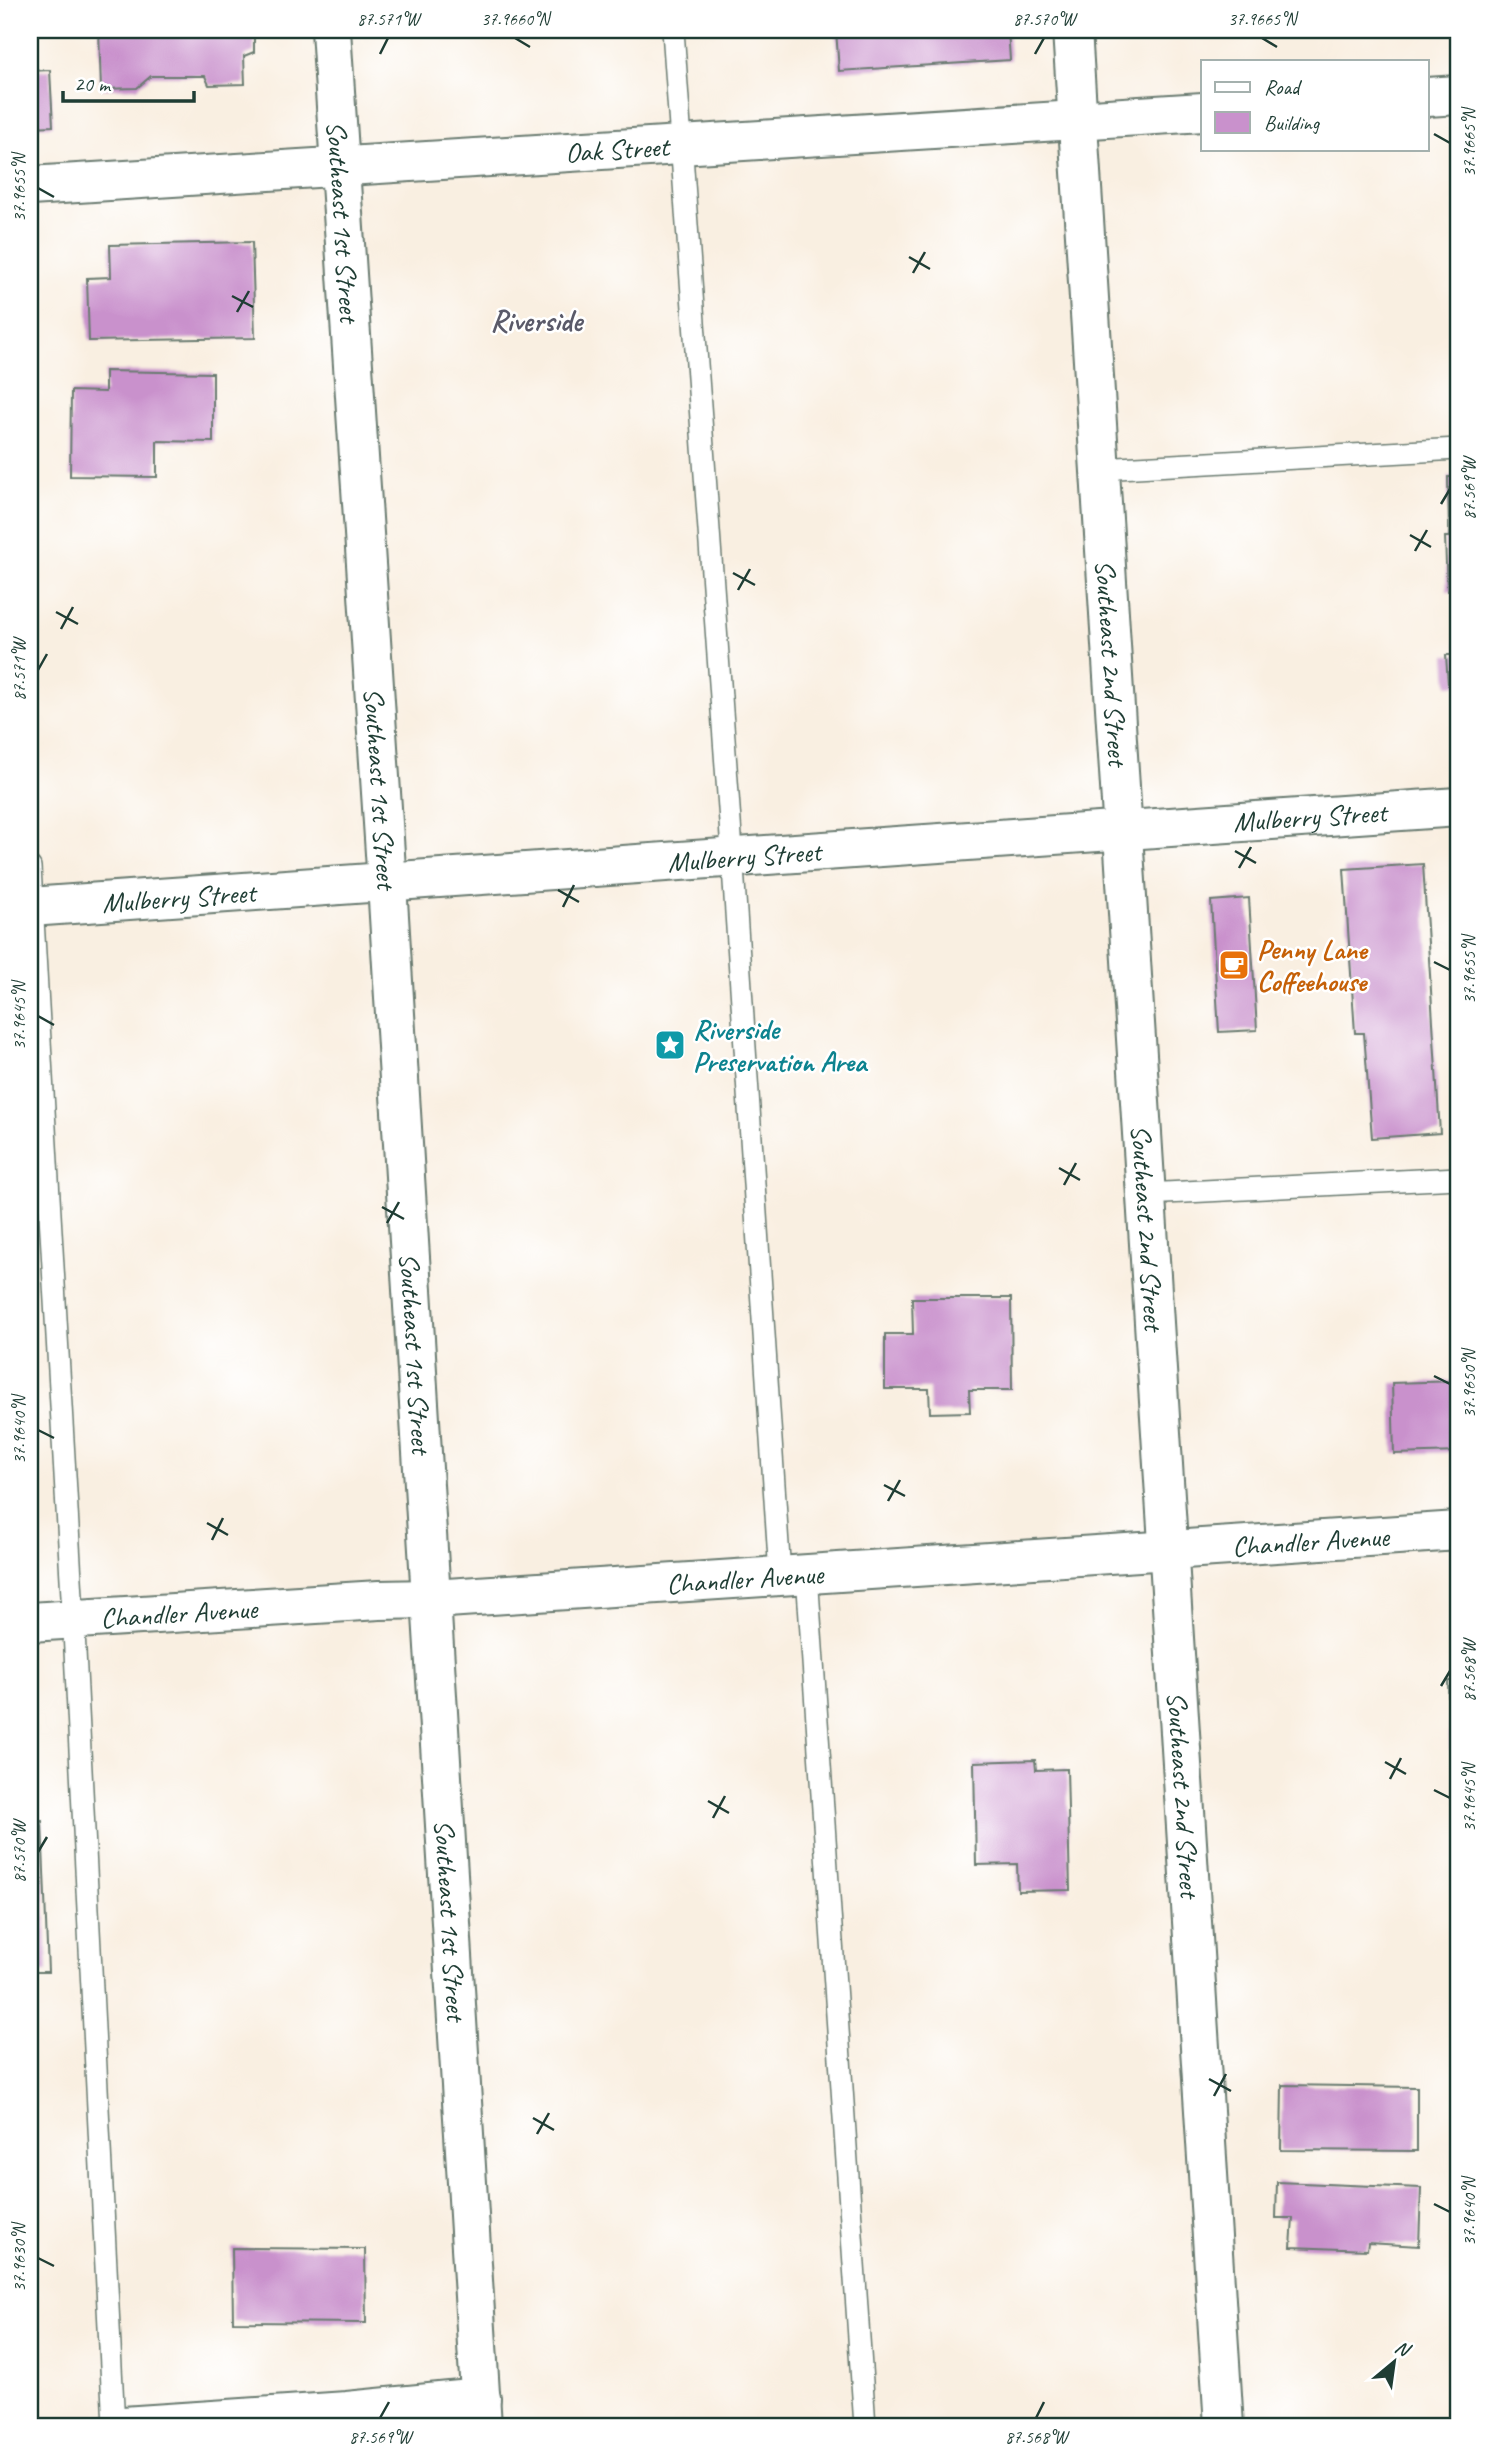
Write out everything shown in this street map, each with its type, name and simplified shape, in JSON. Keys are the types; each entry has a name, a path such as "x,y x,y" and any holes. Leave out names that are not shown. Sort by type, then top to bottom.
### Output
{"street":[{"name":"Southeast 1st Street","path":"331,30 387,884 481,2412"},
{"name":"Southeast 2nd Street","path":"1072,30 1224,2426"},
{"path":"1428,97 1458,95"},
{"name":"Oak Street","path":"30,186 1201,112"},
{"name":"Mulberry Street","path":"31,907 387,884 1123,828 1458,807"},
{"name":"Chandler Avenue","path":"30,1622 432,1599 1458,1531"},
{"path":"123,2426 334,2412 481,2412"}],"lane":[{"path":"673,30 732,858 865,2426"},
{"path":"1100,469 1458,449"},
{"path":"30,867 73,1620 114,2426"},
{"path":"1146,1194 1458,1178"}],"building":[{"path":"99,30 254,30 254,52 244,56 245,84 209,85 205,76 151,76 137,88 101,89"},
{"path":"836,30 1008,30 1010,60 839,71"},
{"path":"50,70 53,126 30,127 30,71"},
{"path":"252,242 255,338 89,341 87,278 111,277 110,245"},
{"path":"105,371 213,373 213,442 157,441 157,477 70,476 71,391 105,392"},
{"path":"1448,477 1458,477 1458,647 1454,590 1447,591 1445,537 1449,537"},
{"path":"1446,655 1458,655 1458,684 1448,685"},
{"path":"1423,864 1440,1133 1372,1138 1364,1033 1355,1033 1344,869"},
{"name":"Penny Lane Coffeehouse","path":"1249,898 1257,1030 1219,1032 1211,901"},
{"path":"912,1298 1011,1298 1012,1390 969,1390 970,1412 930,1413 929,1389 885,1389 885,1334 913,1334"},
{"path":"1458,1381 1458,1452 1394,1454 1392,1383"},
{"path":"1448,1681 1458,1681 1458,1750 1450,1750"},
{"path":"1035,1760 1036,1770 1067,1769 1070,1890 1018,1891 1017,1864 976,1865 974,1762"},
{"path":"30,1821 42,1821 48,1972 30,1972"},
{"path":"1282,2085 1417,2087 1417,2151 1281,2150"},
{"path":"1277,2182 1421,2188 1419,2246 1368,2243 1367,2250 1291,2247 1293,2218 1276,2218"},
{"path":"232,2248 365,2249 366,2323 233,2322"}],"place":[{"name":"Penny Lane Coffeehouse","path":"1234,965"},
{"name":"Riverside Preservation Area","path":"670,1045"}],"district":[{"name":"Riverside","path":"536,321"}]}
